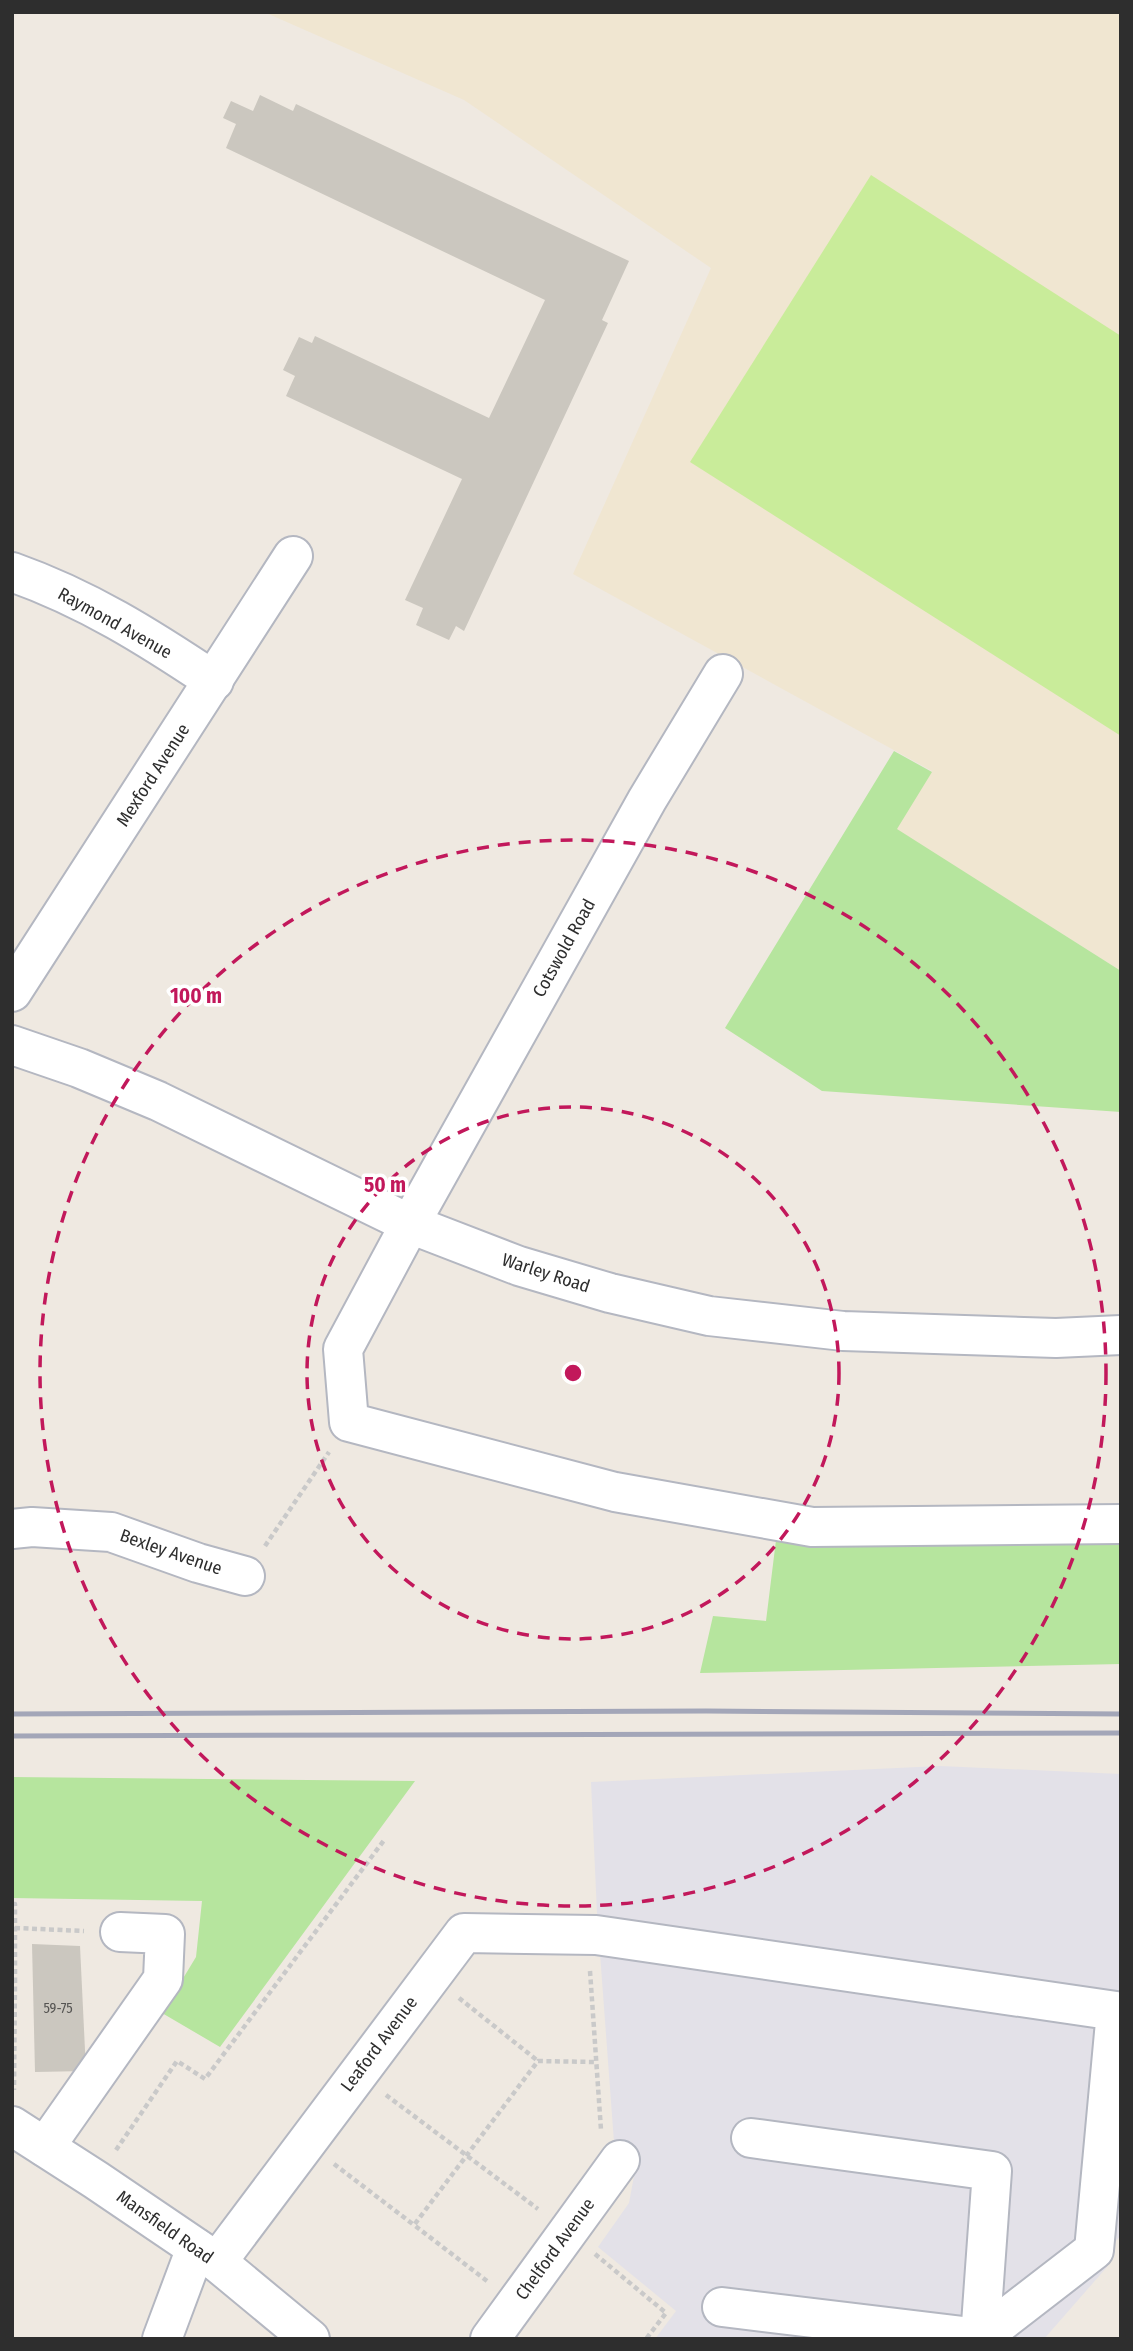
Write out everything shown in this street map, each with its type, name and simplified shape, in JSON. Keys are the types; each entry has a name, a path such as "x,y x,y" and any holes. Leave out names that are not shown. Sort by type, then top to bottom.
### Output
{"street":[{"name":"Mexford Avenue","path":"12,992 293,556"},
{"name":"Raymond Avenue","path":"12,572 83,601 145,635 214,681"},
{"name":"Cotswold Road","path":"349,1422 343,1349 647,800 723,674"},
{"name":"Warley Road","path":"12,1045 79,1068 158,1101 410,1224 519,1266 610,1293 709,1315 843,1331 1056,1338 1121,1335"},
{"path":"349,1422 615,1492 812,1527 1121,1524"},
{"name":"Bexley Avenue","path":"12,1529 32,1527 111,1532 198,1563 245,1576"},
{"path":"45,2147 163,1979 165,1934 120,1932"},
{"name":"Leaford Avenue","path":"162,2339 206,2255 306,2143 464,1933 592,1935"},
{"path":"592,1935 1116,2011 1107,2252 980,2338 722,2307"},
{"name":"Mansfield Road","path":"13,2112 45,2147 206,2255 310,2339"},
{"path":"751,2138 992,2171 980,2338"},
{"name":"Chelford Avenue","path":"490,2339 612,2171"}],"path":[{"path":"245,1576 349,1422"},
{"path":"96,2180 177,2061 205,2078 385,1839"},
{"path":"12,1904 15,1904 13,2112"},
{"path":"15,1928 120,1932"},
{"path":"592,1935 596,2062 612,2171"},
{"path":"431,1976 538,2061 596,2062"},
{"path":"414,2225 538,2061"},
{"path":"357,2074 568,2231 666,2313 646,2339"},
{"path":"306,2143 516,2304"}],"shaded area":[{"path":"264,12 1121,12 1121,971 896,829 932,771 573,574 711,268 464,100"},
{"path":"940,1766 1121,1774 1121,2235 1116,2241 1107,2267 1044,2339 655,2339 676,2311 598,2247 629,2203 637,2160 614,2142 597,1913 591,1782"}],"green space":[{"path":"871,175 1121,336 1121,736 690,462"},
{"path":"894,751 932,772 897,829 1121,971 1121,1112 822,1091 725,1028"},
{"path":"777,1532 1121,1540 1121,1664 700,1673 713,1616 766,1621"},
{"path":"12,1777 415,1781 220,2047 162,2013 196,1957 202,1901 12,1898"}],"building":[{"path":"260,95 293,111 296,104 629,261 602,320 608,323 464,631 456,626 449,640 416,625 423,608 405,600 462,479 286,396 295,376 283,370 299,337 312,343 315,336 489,418 545,300 226,148 236,124 223,118 231,101 253,111"},
{"path":"32,1944 80,1946 86,2071 35,2072"}],"railway":[{"path":"12,1714 706,1711 1121,1714"},
{"path":"12,1736 1121,1733"}]}
